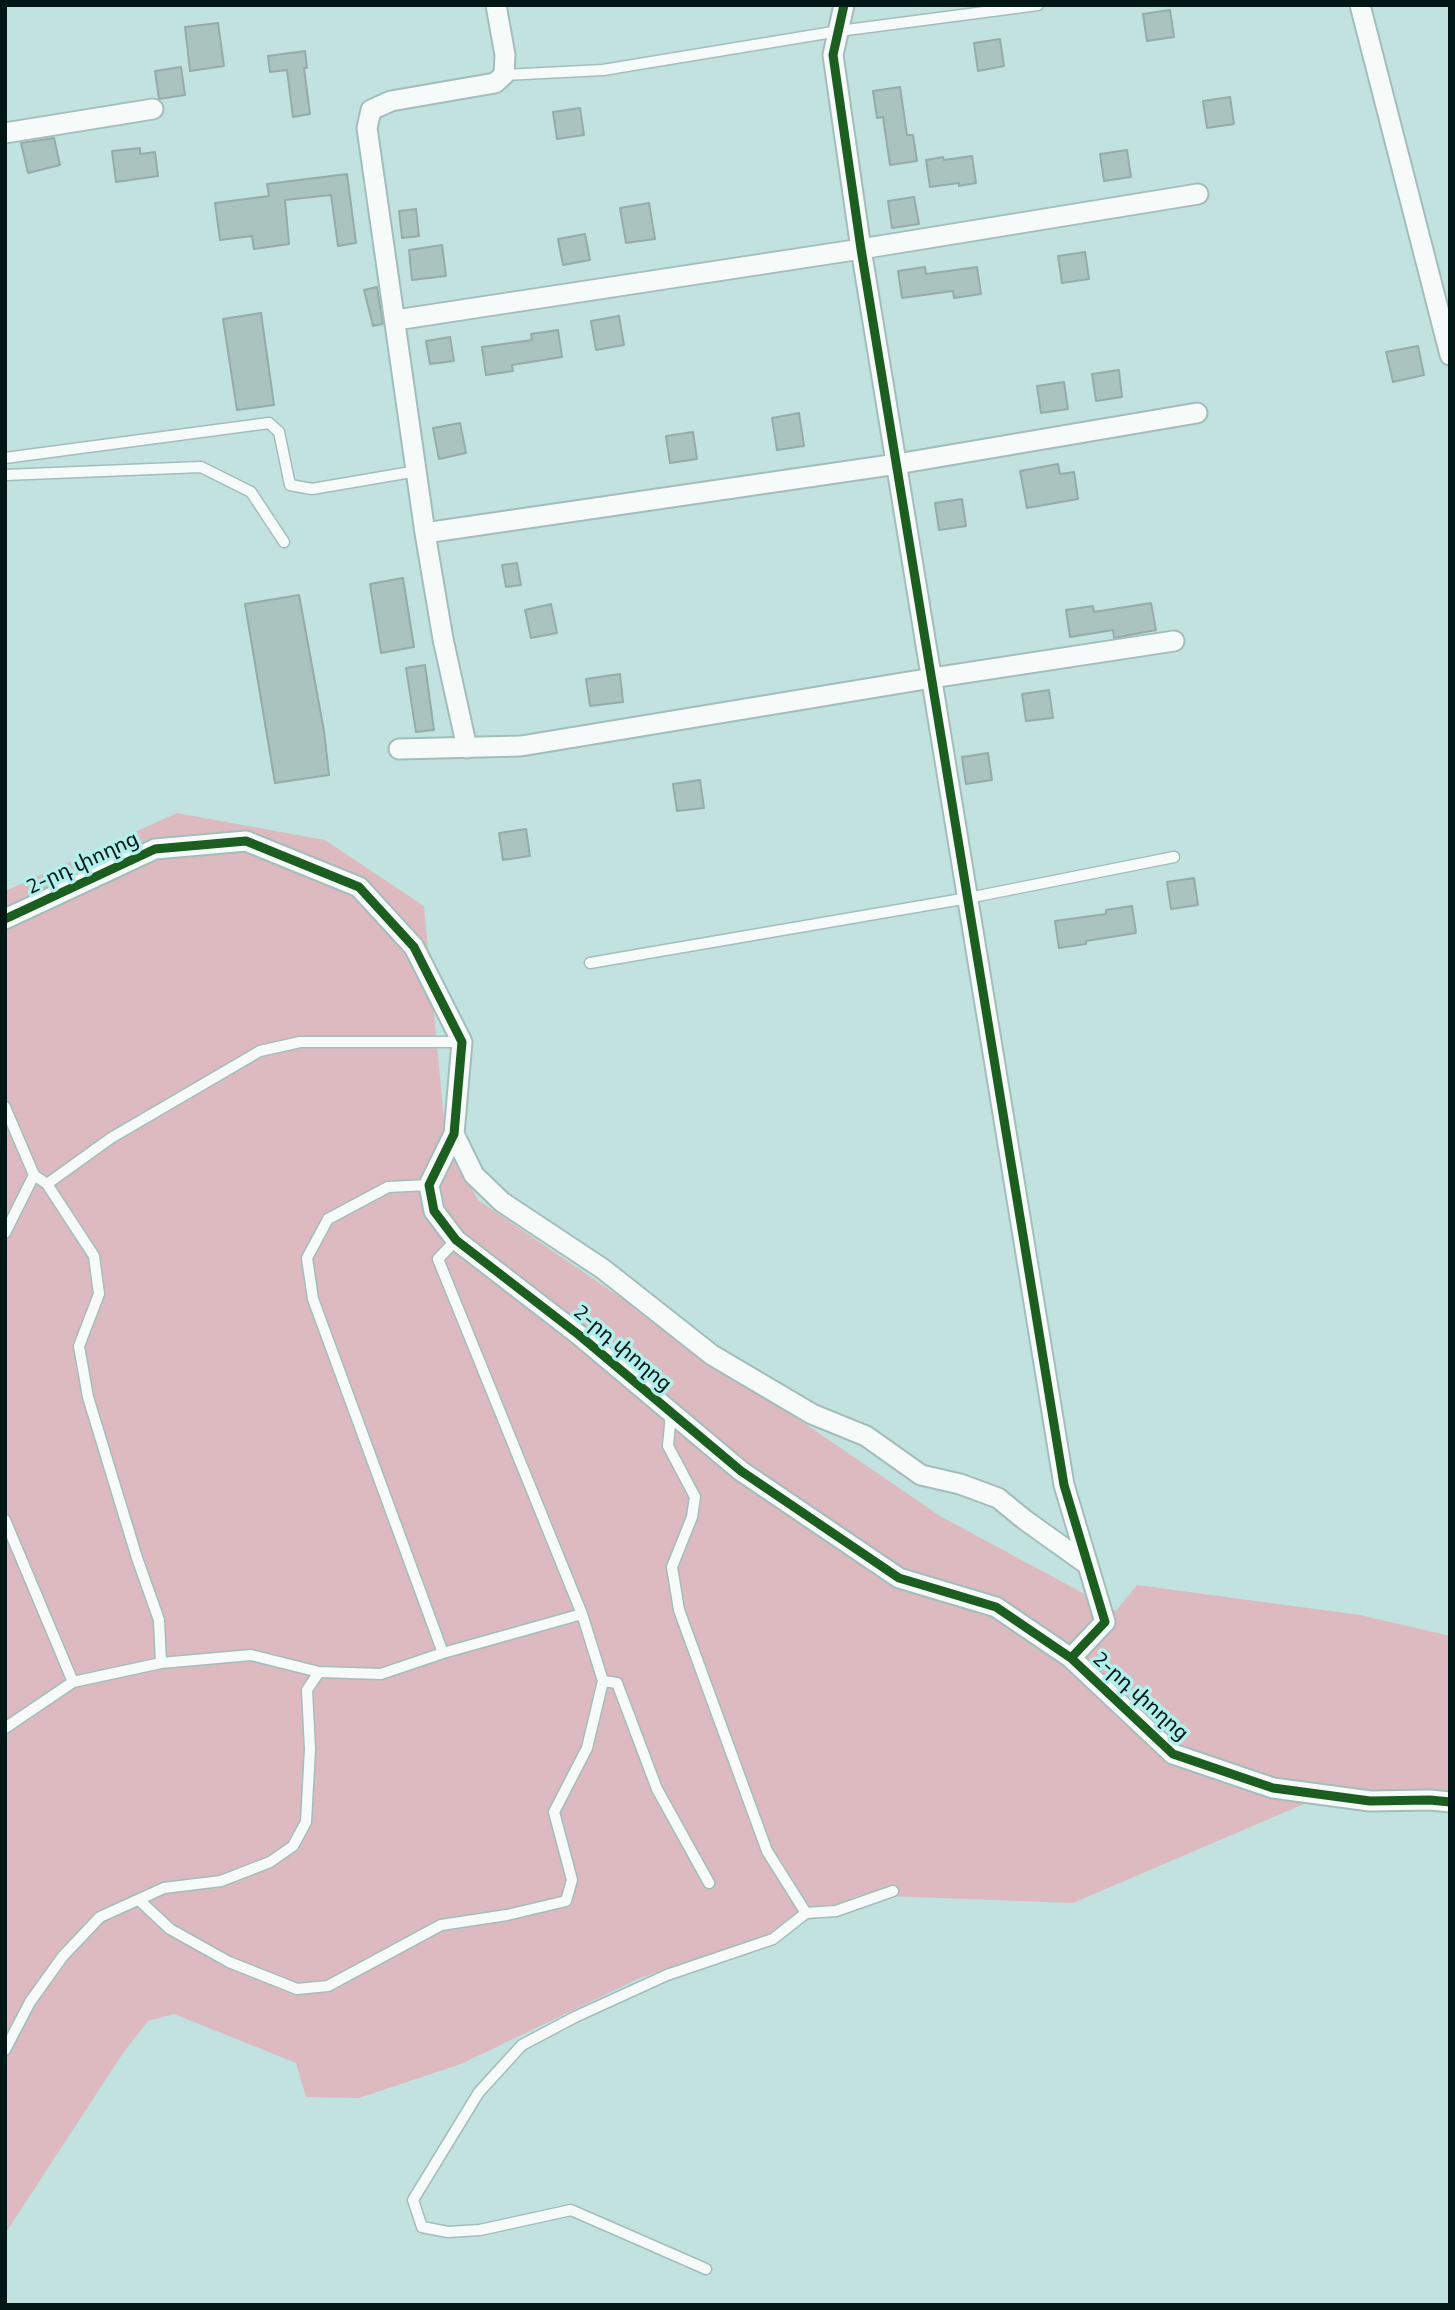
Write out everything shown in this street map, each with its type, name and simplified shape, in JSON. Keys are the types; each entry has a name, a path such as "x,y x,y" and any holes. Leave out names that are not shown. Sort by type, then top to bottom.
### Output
{"street":[{"path":"467,748 443,639 425,533 367,128 371,110 391,100 495,83 504,75 505,55 496,5"},
{"path":"844,5 833,55 861,249 1064,1485 1105,1622 1071,1658"},
{"path":"1360,5 1450,355"},
{"path":"5,133 153,109"},
{"path":"396,320 1198,194"},
{"path":"425,533 897,464 1197,413"},
{"path":"399,749 521,746 1174,641"},
{"name":"2-րդ փողոց","path":"5,919 155,849 246,841 359,887 414,947 462,1041"},
{"path":"429,1185 454,1134 462,1041"},
{"path":"454,1134 474,1175 502,1202 603,1269 712,1354 812,1414 866,1436 921,1475 960,1483 998,1498 1088,1565"},
{"name":"2-րդ փողոց","path":"429,1185 434,1211 456,1240 579,1335 741,1471 899,1578 996,1607 1071,1658 1173,1754 1273,1788 1370,1801 1450,1802"}],"lane":[{"path":"504,75 603,70 839,31 1038,5"},
{"path":"5,458 269,423 279,432 290,485 312,489 417,471"},
{"path":"5,475 201,467 251,492 284,542"},
{"path":"590,963 968,898 1174,857"},
{"path":"47,1184 111,1138 260,1051 300,1042 462,1041"},
{"path":"5,1107 34,1175 47,1184 94,1256 99,1294 79,1346 88,1397 137,1558 159,1620 161,1663"},
{"path":"5,1233 34,1175"},
{"path":"429,1185 388,1187 328,1219 307,1258 313,1300 443,1653"},
{"path":"139,1900 170,1929 205,1949 229,1962 297,1989 328,1986 441,1925 507,1915 566,1901 572,1880 554,1812 587,1748 603,1681 582,1614 438,1259 456,1240"},
{"path":"671,1413 668,1446 695,1497 692,1517 672,1567 679,1610 767,1851 806,1913"},
{"path":"5,1520 73,1682"},
{"path":"5,1728 73,1682 161,1663 251,1655 320,1672 381,1674 443,1653 582,1614"},
{"path":"5,2050 30,2002 62,1956 100,1917 164,1888 221,1881 270,1862 293,1846 306,1822 310,1749 307,1690 320,1672"},
{"path":"603,1681 617,1683 657,1788 709,1883"},
{"path":"706,2269 570,2210 480,2230 449,2232 422,2227 413,2200 479,2092 522,2045 575,2017 667,1975 773,1939 806,1913 836,1911 893,1891"}],"shaded area":[{"path":"177,813 325,840 424,906 446,1142 478,1200 940,1516 1116,1611 1137,1585 1360,1615 1450,1636 1450,1796 1325,1795 1073,1903 859,1895 794,1927 640,1978 461,2064 359,2098 306,2097 296,2063 174,2014 148,2021 123,2053 5,2234 5,891"}],"building":[{"path":"1170,10 1174,37 1147,41 1143,14"},
{"path":"218,23 224,66 190,71 185,27"},
{"path":"1000,39 1004,66 978,71 974,43"},
{"path":"305,51 307,68 304,68 310,114 293,117 287,70 270,72 268,56"},
{"path":"181,67 185,95 159,99 155,71"},
{"path":"900,87 907,135 913,135 917,161 890,165 883,117 877,118 873,91"},
{"path":"1230,97 1234,124 1207,128 1203,101"},
{"path":"580,108 584,135 557,139 553,112"},
{"path":"54,138 60,165 28,173 21,143"},
{"path":"140,148 140,154 155,152 158,176 116,182 112,151"},
{"path":"1127,150 1131,177 1104,181 1100,154"},
{"path":"972,156 976,183 930,187 926,160"},
{"path":"347,174 356,243 338,246 331,195 285,200 289,244 254,249 252,236 220,240 215,203 269,196 267,184"},
{"path":"914,197 919,224 892,228 888,201"},
{"path":"649,203 655,239 626,243 620,208"},
{"path":"416,209 419,236 402,238 399,211"},
{"path":"585,234 590,260 563,265 558,239"},
{"path":"442,245 446,276 412,280 409,250"},
{"path":"1085,252 1089,279 1062,283 1058,256"},
{"path":"925,267 926,274 977,267 981,294 954,298 953,291 902,298 898,271"},
{"path":"377,287 383,324 373,326 364,290"},
{"path":"261,313 274,405 237,410 223,319"},
{"path":"619,316 624,345 596,350 591,321"},
{"path":"558,330 562,357 512,365 513,371 486,375 482,347 532,340 531,334"},
{"path":"450,337 454,361 430,364 426,341"},
{"path":"1418,346 1424,375 1393,382 1386,352"},
{"path":"1119,370 1122,397 1096,401 1092,374"},
{"path":"1064,382 1068,409 1041,413 1037,386"},
{"path":"799,413 804,446 777,450 772,418"},
{"path":"460,423 466,453 439,459 433,428"},
{"path":"693,432 697,459 670,463 666,436"},
{"path":"1058,464 1060,474 1074,472 1078,499 1027,508 1020,471"},
{"path":"962,499 966,526 939,530 935,503"},
{"path":"517,563 521,585 506,587 502,565"},
{"path":"403,578 414,647 381,653 370,584"},
{"path":"299,595 324,731 329,775 275,783 245,604"},
{"path":"1151,603 1156,630 1114,638 1113,630 1070,637 1066,610 1093,606 1094,612"},
{"path":"551,604 557,633 531,638 525,610"},
{"path":"425,665 434,730 416,732 406,668"},
{"path":"620,674 623,702 590,706 586,679"},
{"path":"1049,690 1053,718 1026,721 1022,694"},
{"path":"988,753 992,780 966,784 962,757"},
{"path":"700,780 704,808 677,811 673,784"},
{"path":"526,829 530,856 503,860 499,833"},
{"path":"1194,878 1198,905 1171,909 1167,882"},
{"path":"1132,906 1136,933 1059,948 1055,921 1106,914 1106,910"}],"cycle path":[{"path":"844,5 833,55 861,249 1064,1485 1105,1622 1071,1658"},
{"path":"5,919 155,849 246,841 359,887 414,947 462,1042 454,1134 429,1185 434,1211 456,1240 579,1335 741,1471 899,1578 996,1607 1071,1658 1173,1754 1273,1788 1370,1801 1450,1802"}]}
